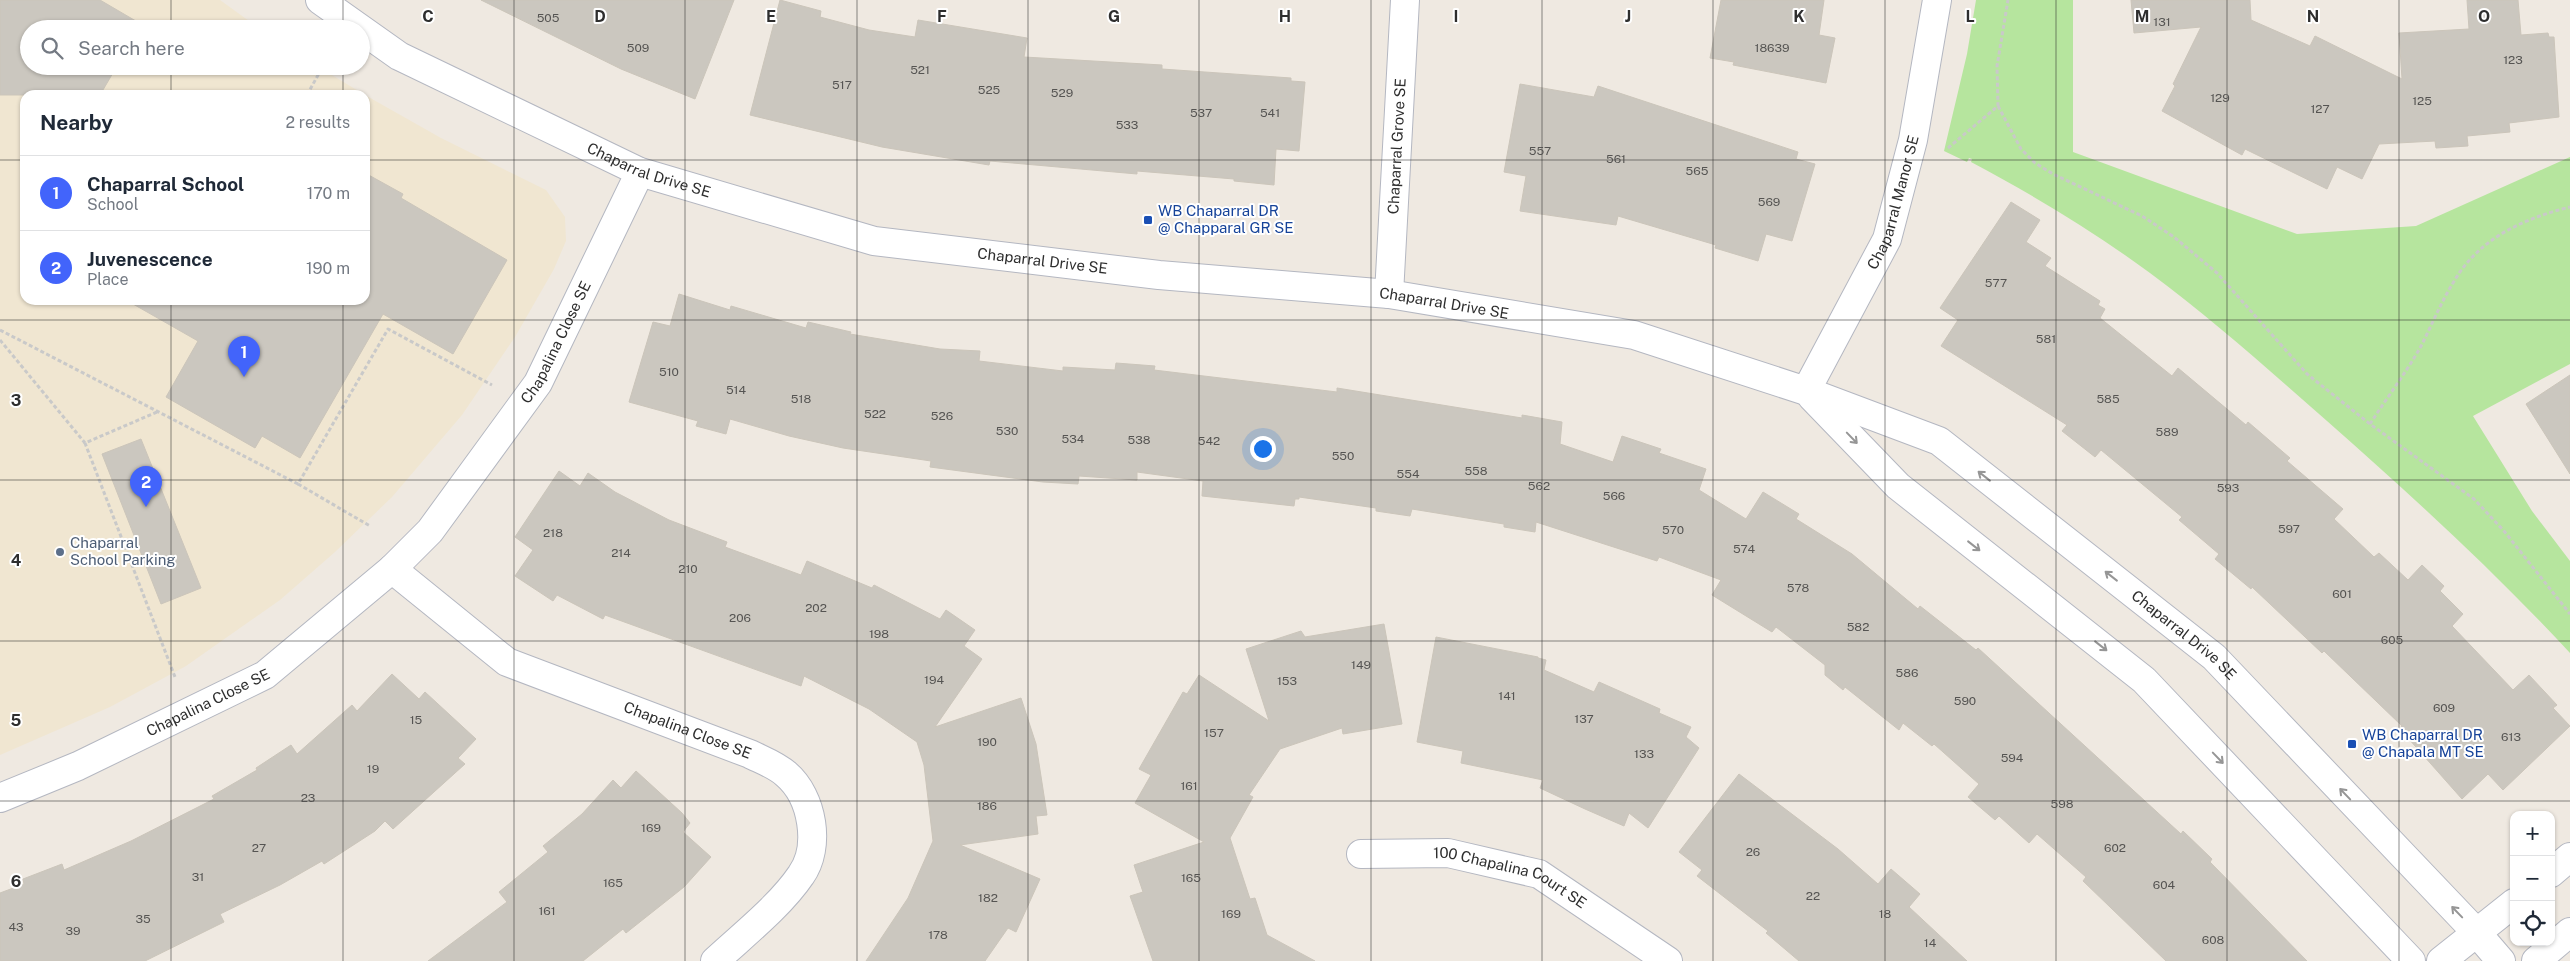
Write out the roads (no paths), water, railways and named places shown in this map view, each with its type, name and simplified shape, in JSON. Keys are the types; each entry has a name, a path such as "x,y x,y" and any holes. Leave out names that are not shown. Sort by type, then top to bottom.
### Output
{"street":[{"name":"Chaparral Drive SE","path":"320,0 348,20"},
{"name":"Chaparral Grove SE","path":"1389,294 1405,0"},
{"name":"Chaparral Manor SE","path":"1806,391 1887,239 1913,140 1937,0"},
{"name":"Chaparral Drive SE","path":"370,35 399,56 640,172 874,241 1159,275 1389,294 1634,335 1806,391 1939,441 2214,657 2477,933 2501,961"},
{"name":"Chapalina Close SE","path":"0,798 78,766 265,675 392,569 430,531 538,383 640,172"},
{"name":"Chaparral Drive SE","path":"1806,391 1898,486 2144,680 2411,961"},
{"name":"Chapalina Close SE","path":"392,569 507,662 750,754 778,768 796,784 808,809 811,823 811,848 808,862 789,890 715,961"},
{"name":"100 Chapalina Court SE","path":"1361,854 1448,853 1540,874 1639,953 1668,961"},
{"path":"2555,870 2570,857"},
{"path":"2442,961 2510,906"},
{"path":"2536,961 2570,932"}],"place":[{"name":"WB Chaparral DR @ Chapparal GR SE","path":"1148,220"},
{"name":"Chaparral School","path":"244,377"},
{"name":"Juvenescence","path":"146,507"},
{"name":"Chaparral School Parking","path":"60,552"},
{"name":"WB Chaparral DR @ Chapala MT SE","path":"2352,744"}]}
